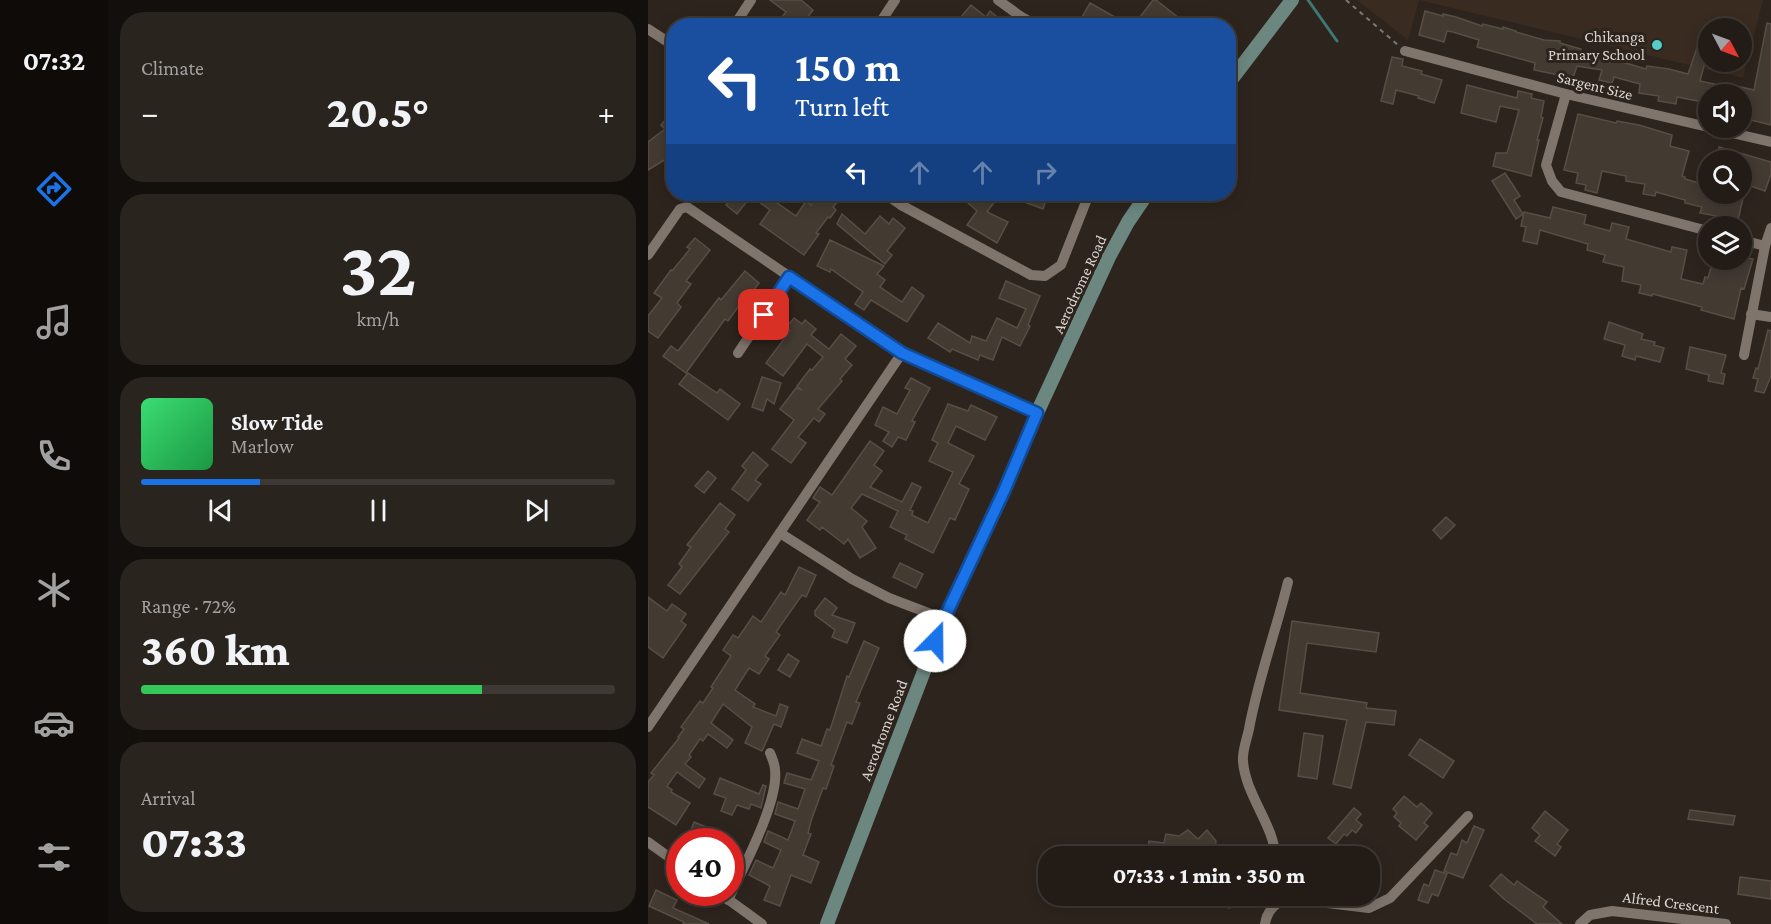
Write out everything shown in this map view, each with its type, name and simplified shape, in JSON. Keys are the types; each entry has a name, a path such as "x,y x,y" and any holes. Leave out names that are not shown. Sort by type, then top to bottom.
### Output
{"street":[{"path":"739,18 751,0"},
{"path":"883,18 895,0"},
{"path":"998,0 1016,18"},
{"path":"1236,74 1292,0"},
{"path":"648,29 666,41"},
{"name":"Sargent Size","path":"1405,51 1566,94 1698,124"},
{"path":"1566,94 1546,165 1552,181 1561,192 1698,228"},
{"name":"Sargent Size","path":"1752,137 1771,142"},
{"path":"895,201 1031,275 1045,276 1061,265 1086,201"},
{"path":"901,205 904,201"},
{"name":"Aerodrome Road","path":"827,924 944,619 1109,256 1143,201"},
{"path":"648,255 680,209 687,207 902,353 1037,413"},
{"path":"1744,356 1765,246 1771,228"},
{"path":"1752,243 1765,246"},
{"path":"738,353 789,277"},
{"path":"1751,314 1771,317"},
{"path":"648,727 902,353"},
{"path":"780,533 852,579 889,598 944,619"},
{"path":"1275,846 1254,802 1243,761 1253,706 1277,628 1288,582"},
{"path":"744,865 773,794 776,771 770,753"},
{"path":"1266,920 1274,905 1285,898 1369,908 1390,898 1468,816"},
{"path":"648,842 666,855"},
{"path":"736,906 762,924"},
{"name":"Alfred Crescent","path":"1580,924 1590,915 1612,911 1726,924"}],"path":[{"path":"1346,0 1405,51"}],"shaded area":[{"path":"1357,0 1419,0 1408,40"},
{"name":"Chikanga Primary School","path":"1419,0 1763,0 1752,43 1752,18 1698,18 1698,67"},
{"name":"Chikanga Primary School","path":"1718,72 1745,72 1743,78"}],"building":[{"path":"770,0 801,0 813,10 807,18 781,18 786,12"},
{"path":"1153,0 1156,0 1179,18 1139,18"},
{"path":"1090,3 1115,17 1114,18 1082,18"},
{"path":"971,5 986,17 990,11 998,18 962,18"},
{"path":"1425,11 1456,17 1482,26 1483,24 1503,29 1503,27 1544,40 1560,41 1560,43 1581,49 1581,52 1646,69 1647,66 1688,74 1697,48 1698,72 1702,72 1700,81 1714,84 1698,84 1698,101 1677,97 1676,104 1658,101 1659,96 1639,93 1640,84 1614,77 1612,83 1599,80 1602,70 1577,66 1573,78 1534,70 1535,63 1477,47 1479,40 1453,32 1447,31 1444,42 1419,35"},
{"path":"1767,23 1771,24 1771,125 1752,120 1752,90 1754,90"},
{"path":"1392,57 1403,59 1402,66 1422,71 1421,74 1442,80 1434,103 1396,90 1393,104 1381,101"},
{"path":"1467,85 1517,98 1518,91 1532,94 1531,98 1544,101 1541,117 1543,118 1531,176 1493,166 1496,153 1507,153 1519,110 1500,106 1496,122 1461,113"},
{"path":"1578,114 1616,123 1617,121 1639,125 1672,135 1670,146 1689,151 1682,176 1698,183 1698,204 1742,204 1739,216 1700,213 1702,207 1685,203 1685,200 1656,192 1655,196 1643,194 1645,184 1626,181 1626,176 1602,171 1597,193 1585,190 1586,185 1576,183 1578,173 1564,170"},
{"path":"666,119 666,159 648,170 648,142 665,129 661,125"},
{"path":"1752,157 1771,162 1771,174 1765,191 1752,186"},
{"path":"1505,173 1520,196 1514,200 1523,214 1516,219 1492,181"},
{"path":"729,201 747,201 737,214 726,205"},
{"path":"758,201 774,201 796,216 806,201 811,205 814,201 838,201 833,207 836,210 816,233 819,234 804,255 760,224 770,210"},
{"path":"995,201 987,212 1008,222 997,243 967,225 977,211 967,202"},
{"path":"1022,201 1046,201 1043,209"},
{"path":"1553,207 1586,215 1584,224 1610,231 1612,223 1629,227 1626,239 1671,252 1672,247 1687,250 1681,279 1703,284 1710,270 1750,270 1744,289 1741,288 1734,319 1701,310 1702,307 1653,294 1652,296 1639,293 1641,285 1622,281 1624,267 1603,262 1605,255 1587,250 1588,244 1540,230 1537,244 1523,241 1526,227 1521,226 1524,212 1550,218"},
{"path":"842,214 865,234 880,216 889,224 893,218 905,228 887,251 892,255 885,264 837,224"},
{"path":"695,238 710,250 686,281 691,284 677,303 681,307 658,338 648,331 648,316 662,298 654,293 690,249 687,247"},
{"path":"830,240 884,266 877,274 885,280 880,287 902,302 912,287 924,296 907,322 871,300 864,310 855,304 863,292 831,269 830,272 817,266"},
{"path":"745,271 759,283 728,321 725,319 686,373 663,356 671,346 678,351 719,298 721,300"},
{"path":"1006,281 1040,296 1028,325 1030,326 1020,346 1002,337 993,360 980,355 978,360 952,349 950,352 928,338 938,323 970,343 972,336 986,341 997,318 1017,328 1026,309 999,298"},
{"path":"794,318 802,324 805,320 816,329 811,335 829,349 841,334 856,346 845,359 852,365 840,379 842,381 818,409 825,414 819,422 814,418 798,437 806,443 791,463 772,449 794,420 780,409 796,388 802,390 797,386 823,357 807,344 783,376 766,363 790,331 786,328"},
{"path":"1609,322 1643,334 1641,339 1655,342 1654,345 1664,348 1660,362 1636,356 1635,360 1622,356 1625,345 1604,339"},
{"path":"1768,330 1771,331 1771,376 1764,393 1755,391 1758,379 1753,378 1756,368 1758,369"},
{"path":"1690,347 1726,355 1721,373 1725,374 1723,384 1708,381 1709,375 1686,369"},
{"path":"688,373 717,393 720,389 740,404 728,420 679,384"},
{"path":"762,377 781,383 774,404 767,399 763,411 752,407"},
{"path":"911,378 930,388 912,421 915,422 906,440 898,437 892,447 883,441 889,432 875,425 883,407 897,414 910,390 905,388"},
{"path":"948,404 968,411 971,405 997,417 985,440 956,426 948,443 974,456 959,484 969,489 955,520 950,518 933,553 905,539 907,535 890,527 898,511 862,494 851,508 867,521 862,527 876,548 860,558 848,539 844,544 822,527 820,530 807,520 820,502 813,498 820,487 832,495 870,441 884,451 874,465 882,471 870,487 902,502 912,483 921,487 910,510 913,511 912,515 928,523 953,472 929,461 938,443 932,440"},
{"path":"753,452 768,465 755,480 761,484 748,501 732,489 746,470 742,466"},
{"path":"708,471 716,478 704,493 695,486"},
{"path":"720,503 735,515 725,529 729,532 680,594 668,585 682,567 679,564 691,547 687,545"},
{"path":"1446,517 1455,525 1441,539 1433,530"},
{"path":"900,563 923,574 916,588 893,577"},
{"path":"799,567 816,575 806,597 802,595 776,632 780,635 765,656 769,659 759,674 749,668 735,690 755,704 753,707 776,716 780,704 788,707 781,727 774,724 762,751 745,743 752,727 723,704 711,723 733,740 727,748 708,734 703,741 700,739 685,764 705,779 699,788 677,772 667,786 672,790 671,792 690,803 676,825 648,807 648,782 654,775 651,773 679,738 684,729 681,727 700,701 703,703 713,688 711,687 731,656 723,650 733,635 738,638 753,616 761,622 781,592 785,595"},
{"path":"648,597 667,611 672,604 686,614 681,621 686,625 663,658 648,647"},
{"path":"825,598 837,608 832,615 855,623 847,643 832,637 835,630 815,615 815,611"},
{"path":"1292,621 1379,633 1376,652 1307,643 1300,693 1367,703 1366,708 1396,711 1394,725 1366,722 1351,788 1333,784 1347,720 1279,710"},
{"path":"864,641 879,648 856,702 860,703 852,724 847,722 831,765 834,766 811,821 808,833 811,834 803,855 819,862 811,883 791,875 780,906 764,900 770,886 749,875 756,860 773,868 781,850 764,842 768,831 788,840 795,821 775,814 778,802 798,809 805,789 784,783 787,773 811,780 819,761 797,753 802,739 821,746 827,729 830,730 847,676 849,677"},
{"path":"788,654 799,661 790,677 778,670"},
{"path":"1304,733 1323,736 1317,779 1298,776"},
{"path":"1420,739 1454,761 1443,778 1409,755"},
{"path":"720,778 759,794 763,785 766,786 761,808 751,804 749,809 737,805 732,815 721,811 726,798 714,794"},
{"path":"1404,796 1417,807 1421,803 1432,813 1424,823 1428,826 1416,840 1399,826 1401,823 1394,817 1397,813 1393,809"},
{"path":"1354,808 1361,814 1356,820 1362,825 1356,833 1352,830 1347,836 1344,834 1336,844 1328,838"},
{"path":"1690,810 1735,816 1733,825 1688,819"},
{"path":"1545,811 1568,830 1557,844 1561,847 1555,856 1535,841 1540,835 1532,828"},
{"path":"694,822 709,828 692,828"},
{"path":"1474,826 1484,830 1463,878 1444,871 1451,853 1457,855 1462,840 1467,843"},
{"path":"1188,830 1198,839 1207,830 1216,841 1215,846 1148,846 1149,841 1164,843 1166,834 1179,836"},
{"path":"1435,870 1447,874 1438,896 1432,894 1428,903 1418,900 1424,884 1429,886"},
{"path":"1501,874 1514,885 1517,881 1547,902 1543,907 1562,924 1537,924 1504,899 1490,886"},
{"path":"1740,877 1771,881 1771,899 1738,894"},
{"path":"656,890 666,895 666,906 674,906 673,908 709,924 683,924 684,922 649,906"}],"waterway":[{"path":"1308,0 1337,41"}],"place":[{"name":"Chikanga Primary School","path":"1657,45"}],"route":[{"path":"764,315 789,277 902,353 1037,413 935,641"}]}
